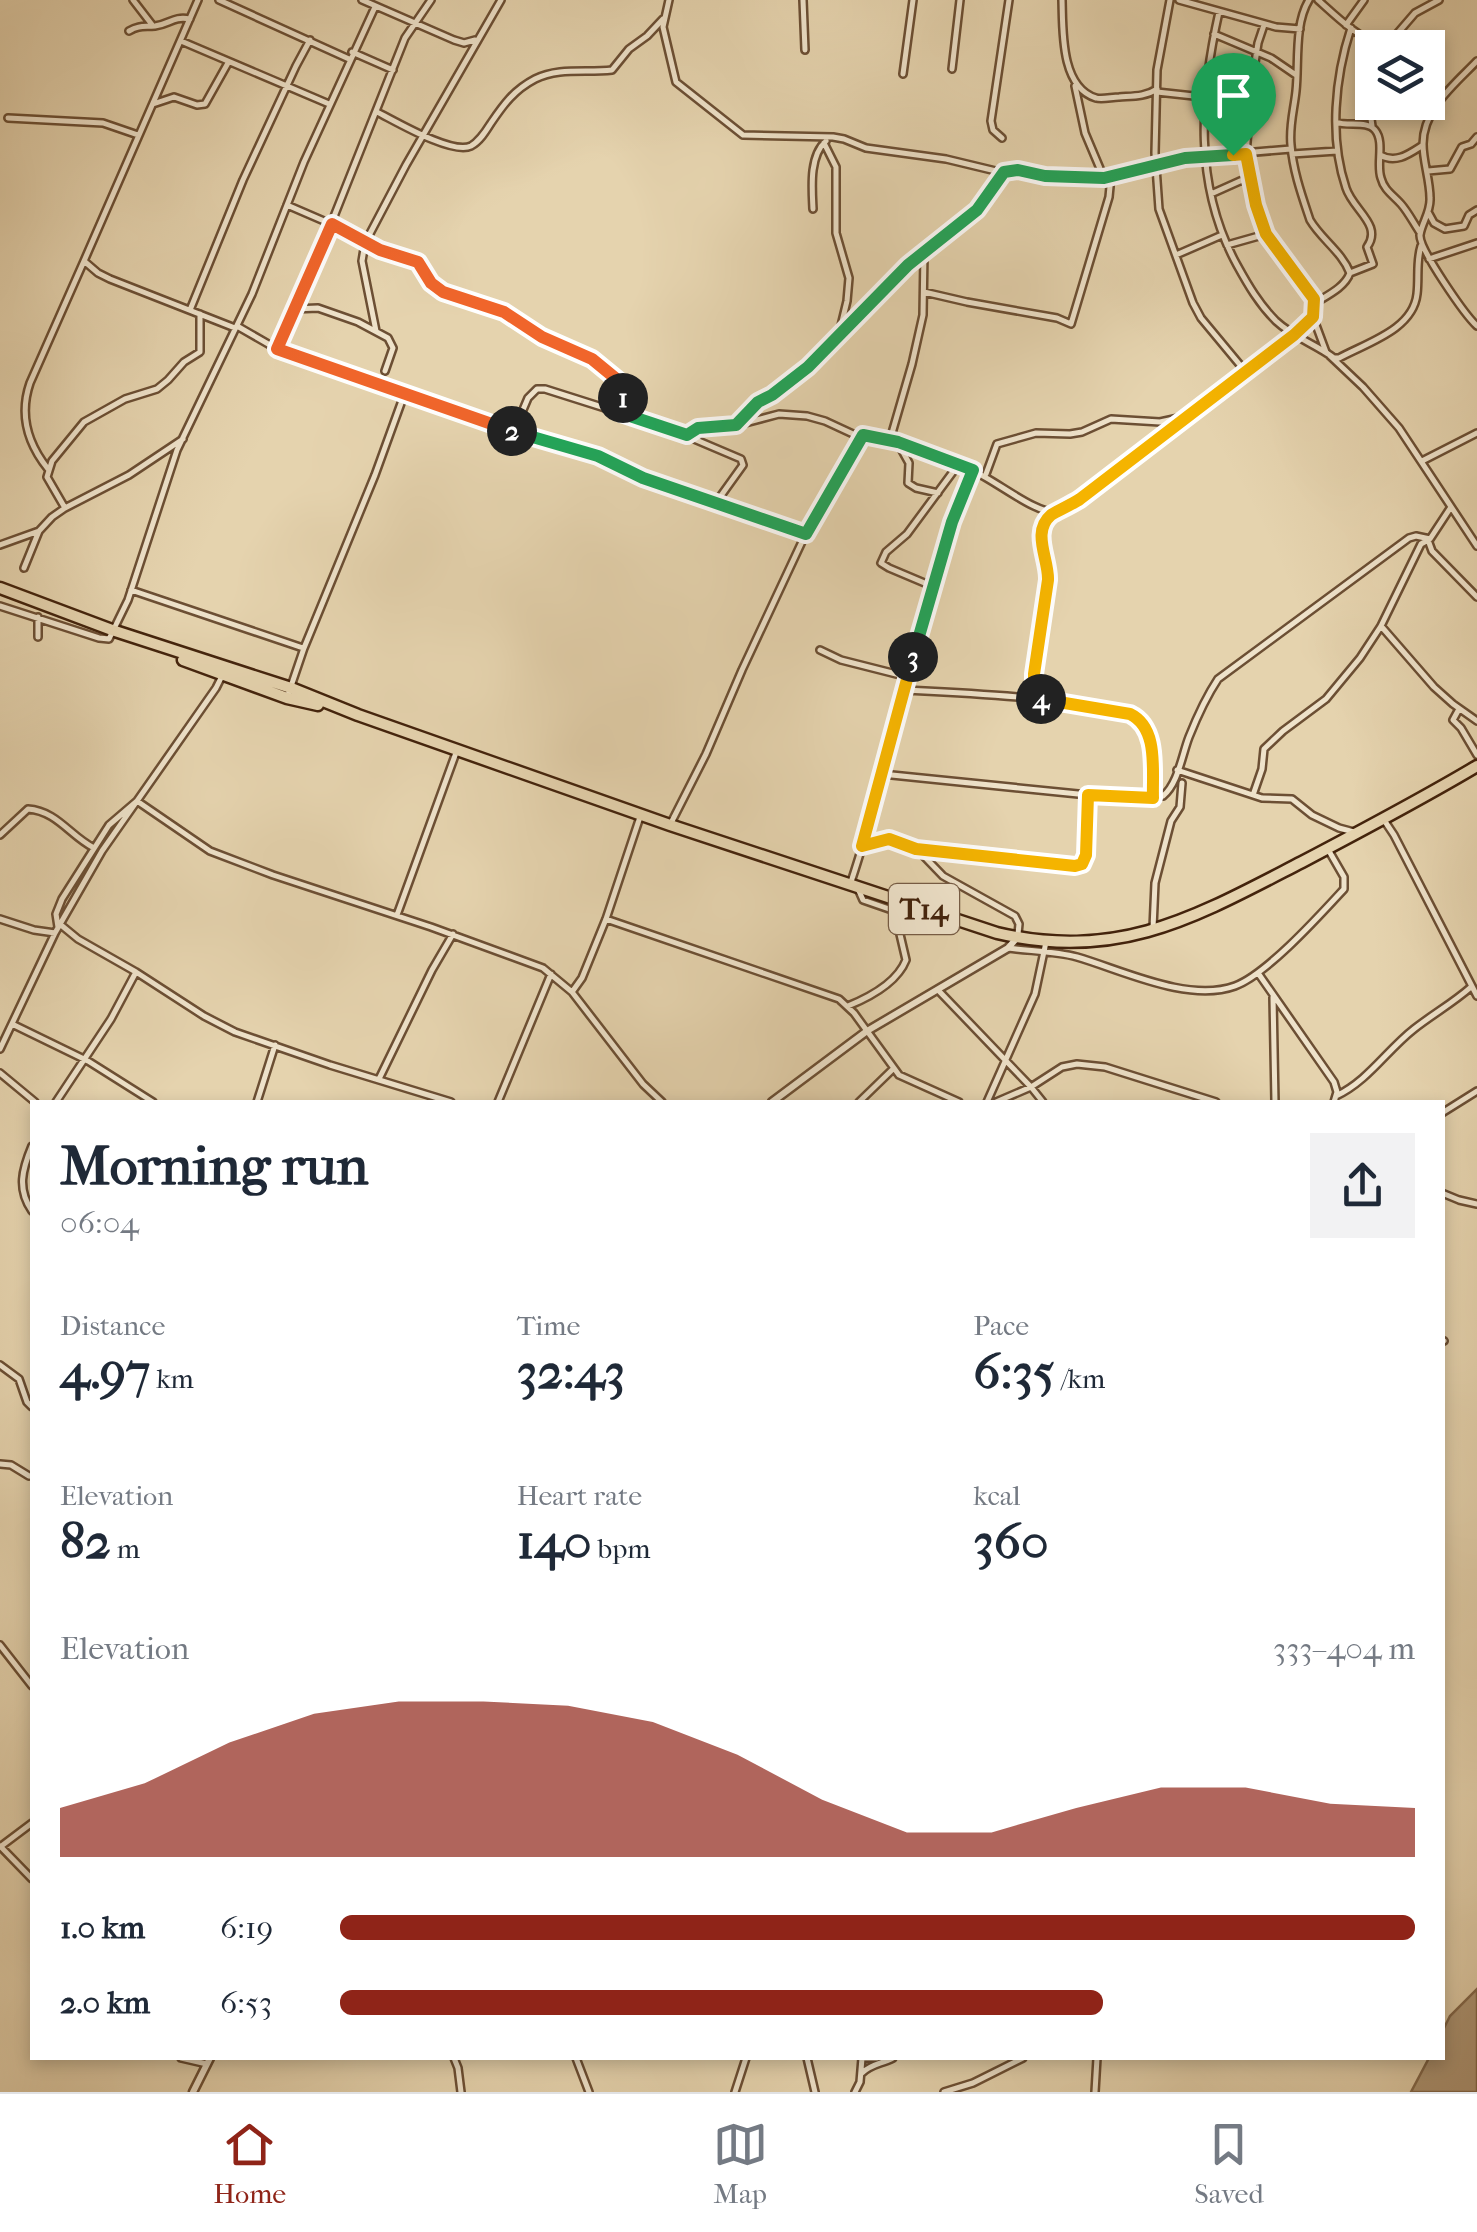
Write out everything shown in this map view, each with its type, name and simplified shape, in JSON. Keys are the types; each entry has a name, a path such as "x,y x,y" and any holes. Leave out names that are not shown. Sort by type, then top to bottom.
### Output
{"highway":[{"name":"T14","path":"0,588 127,634 172,656 358,714 670,825 997,933 1046,941 1099,940 1153,931 1220,904 1384,820 1477,766"}],"street":[{"path":"133,0 153,26"},
{"path":"48,468 28,435 25,399 30,383 198,0"},
{"path":"219,0 310,40 393,70"},
{"path":"362,0 464,43 479,38"},
{"path":"277,349 332,224 405,38 431,0"},
{"path":"376,330 362,261 365,243 500,2 489,0"},
{"path":"668,0 664,27 677,84 743,135 833,137 892,153 1045,176 1107,177 1205,156 1337,151"},
{"path":"803,0 805,50"},
{"path":"903,74 913,0"},
{"path":"952,69 960,0"},
{"path":"1002,138 993,130 991,121 1009,1 1018,0"},
{"path":"924,292 1070,324 1109,198 1107,177 1085,133 1066,44 1062,0"},
{"path":"1170,0 1157,70 1159,209 1201,318 1245,370"},
{"path":"1179,0 1264,24 1300,29"},
{"path":"1309,0 1300,29 1291,151 1310,220 1350,272"},
{"path":"1318,0 1355,30"},
{"path":"1315,303 1340,287 1350,272 1373,264 1367,248 1373,236 1367,220 1350,200 1337,151 1336,122 1349,26 1364,0"},
{"path":"1400,30 1415,13 1439,0"},
{"path":"0,606 109,638 131,590 174,461 375,7"},
{"path":"1219,12 1204,97 1203,129 1210,194 1222,234 1256,298 1278,323 1334,358 1386,334 1414,309 1420,233 1430,198 1423,145 1427,122 1437,104 1477,62"},
{"path":"377,112 424,136 455,147 468,147 482,136 515,91 554,72 612,70 664,17"},
{"path":"129,31 174,18 190,19"},
{"path":"1264,24 1252,82 1246,154 1266,234 1315,303 1313,317 1326,352 1378,404 1422,461 1477,546"},
{"path":"1214,34 1257,52 1296,75"},
{"path":"190,310 243,180 310,40"},
{"path":"181,42 329,104"},
{"path":"153,104 174,97 205,104 228,62"},
{"path":"1075,83 1100,98 1145,95 1156,90 1204,97"},
{"path":"8,118 103,123 139,136"},
{"path":"1371,120 1378,138 1382,181 1420,233"},
{"path":"1336,122 1372,127"},
{"path":"813,210 817,152 833,137"},
{"path":"1428,171 1450,169 1459,151 1477,137"},
{"path":"824,143 836,167 836,233 849,278 838,337"},
{"path":"1380,155 1390,160 1399,158 1423,145"},
{"path":"736,425 758,402 808,367 908,265 977,210 1004,172"},
{"path":"1210,194 1250,179"},
{"path":"287,205 365,243 418,262 431,283 443,292 504,312 542,337 592,359 622,386 621,413"},
{"path":"1428,212 1445,230 1464,226 1477,210"},
{"path":"1176,254 1222,234"},
{"path":"1227,245 1266,234"},
{"path":"1429,259 1477,243"},
{"path":"1421,246 1477,326"},
{"path":"890,440 917,344 924,253"},
{"path":"84,261 98,273 236,327 277,349 514,432 598,456 643,478 806,534"},
{"path":"294,308 318,308 388,338 393,348 386,371"},
{"path":"65,508 47,477 48,468 63,445 84,422 125,399 158,389 184,362 200,352 200,314"},
{"path":"687,435 698,428 791,414 825,420 845,431 898,442 973,470 1038,508 1052,512 1066,509 1080,499 1313,317"},
{"path":"514,432 528,398 537,389 552,390 687,435 742,462 716,504"},
{"path":"289,693 404,395"},
{"path":"985,475 997,444 1020,436 1036,432 1075,434 1111,419 1160,422 1186,417"},
{"path":"1422,461 1477,433"},
{"path":"670,825 806,534 863,435"},
{"path":"24,568 46,522 65,508 120,481 184,438"},
{"path":"898,442 909,463 908,484 938,493"},
{"path":"934,587 881,562 958,465"},
{"path":"848,1006 882,988 906,960 895,913 862,900 854,886 952,522 973,470"},
{"path":"1253,795 1264,749 1326,699 1360,658 1382,626 1416,550 1428,540 1451,506"},
{"path":"1038,699 1034,674 1048,572 1041,537 1052,512"},
{"path":"0,545 40,531"},
{"path":"882,774 1088,795 1153,798 1168,794 1202,708 1218,679 1408,538 1428,540 1432,550 1477,597"},
{"path":"131,590 304,648"},
{"path":"48,620 72,615"},
{"path":"38,617 38,638"},
{"path":"1382,626 1434,687 1477,721"},
{"path":"820,650 841,660 908,678"},
{"path":"0,1049 58,928 102,851 224,671"},
{"path":"904,690 1038,699 1130,714 1142,720 1148,732 1153,798"},
{"path":"1458,709 1453,720 1477,756"},
{"path":"397,915 457,750"},
{"path":"1177,770 1264,799 1292,798 1312,816 1358,833"},
{"path":"1172,788 1193,775"},
{"path":"1153,931 1155,883 1171,820 1180,807 1182,783"},
{"path":"862,846 889,839 916,849 1081,865 1086,855 1088,795"},
{"path":"58,928 58,906 94,848 110,824 137,801"},
{"path":"137,801 210,851 535,964 572,992 643,1084 660,1100"},
{"path":"0,835 28,810 35,810 58,820 94,848"},
{"path":"572,992 582,978 606,919 641,814"},
{"path":"1384,820 1477,996"},
{"path":"1008,948 1073,956 1186,988 1237,985 1258,973 1344,888 1344,878 1328,848"},
{"path":"775,1100 867,1031 1008,948 1018,937 1015,916 942,876 916,849"},
{"path":"0,919 34,930 58,928 235,1032 445,1100"},
{"path":"606,919 828,994 848,1006 904,1079 938,1099"},
{"path":"378,1079 452,934"},
{"path":"987,1100 1035,994 1046,941"},
{"path":"57,1100 111,1019 136,972"},
{"path":"1258,973 1334,1082 1335,1099"},
{"path":"499,1100 551,974"},
{"path":"1335,1099 1375,1069 1412,1030 1471,987"},
{"path":"938,990 1042,1100"},
{"path":"1273,994 1275,1100"},
{"path":"12,1024 84,1059 150,1100"},
{"path":"258,1100 275,1045"},
{"path":"1001,1100 1032,1087 1062,1067 1082,1064 1105,1067 1210,1100"},
{"path":"861,1100 894,1069"},
{"path":"0,1073 33,1100"},
{"path":"1445,1111 1477,1091"},
{"path":"133,1100 137,1092"},
{"path":"30,1151 22,1171 24,1198 30,1208"},
{"path":"1445,1194 1477,1204"},
{"path":"0,1365 19,1379 30,1404"},
{"path":"0,1464 11,1465 29,1476"},
{"path":"0,1645 30,1683"},
{"path":"30,1824 0,1846 30,1877"},
{"path":"457,2060 460,2092"},
{"path":"577,2060 589,2092"},
{"path":"734,2092 745,2060"},
{"path":"807,2060 815,2092"},
{"path":"855,2092 862,2060"},
{"path":"862,2074 870,2066 889,2060"},
{"path":"944,2092 1019,2060"},
{"path":"1095,2092 1097,2060"},
{"path":"193,2092 208,2061"}],"shaded area":[{"path":"1477,1989 1477,2092 1411,2092 1428,2060 1445,2060 1445,2026"}],"route":[{"path":"1246,154 1266,234 1314,299 1313,317 1080,499 1066,509 1052,512 1042,530 1048,572 1034,674 1038,699 1135,716 1146,727 1151,750 1153,798 1088,795 1086,855 1081,865 916,849 889,839 862,846 952,522 973,470 898,442 863,435 806,534 643,478 598,456 404,395 277,349 332,224 380,250 418,262 431,283 443,292 504,312 525,328 592,359 620,382 624,392 621,413 687,435 698,428 730,427 808,367 908,265 977,210 1004,172 1104,178 1185,158 1233,155 1246,154"}]}
